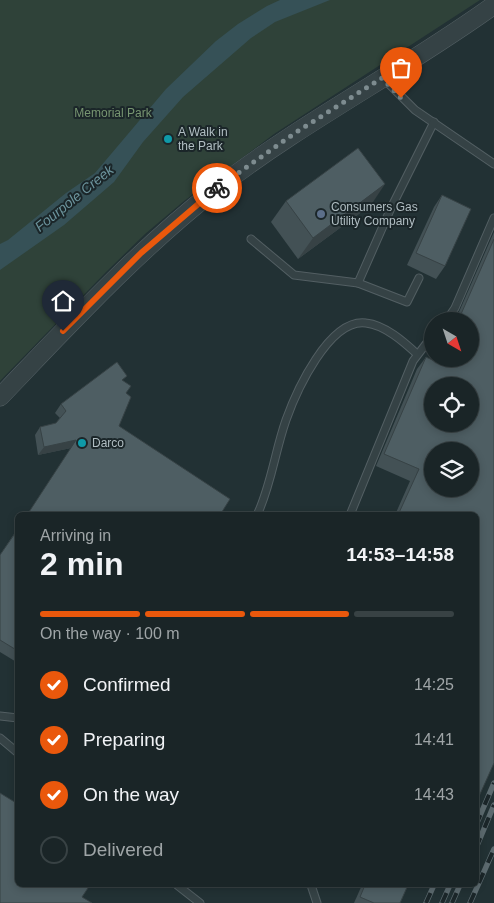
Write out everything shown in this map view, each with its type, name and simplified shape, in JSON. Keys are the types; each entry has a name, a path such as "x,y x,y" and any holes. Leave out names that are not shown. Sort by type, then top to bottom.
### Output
{"street":[{"path":"0,397 102,292 176,222 255,160 494,5"}],"lane":[{"path":"382,78 401,98 494,164"},
{"path":"358,284 391,208 434,122"},
{"path":"452,312 494,218"},
{"path":"251,238 294,275 358,284 407,302 419,278"},
{"path":"258,512 269,482 286,419 306,377 321,351 332,338 353,324 365,322 376,325 395,336 418,354"},
{"path":"351,512 409,370 424,346"},
{"path":"0,716 15,718"},
{"path":"0,738 15,750"},
{"path":"180,887 200,903"},
{"path":"312,887 317,903"}],"green space":[{"name":"Memorial Park","path":"0,0 480,0 274,134 184,201 145,234 106,272 0,381"}],"water":[{"name":"Fourpole Creek","path":"280,0 330,0 275,22 251,38 183,97 143,142 114,182 64,225 0,270 0,244 8,240 66,193 95,173 166,89 216,41 238,24"}],"building":[{"path":"358,148 385,184 313,238 286,201"},
{"path":"442,195 471,209 445,266 416,253"},
{"path":"494,239 494,763 479,796 479,512 399,512 419,469 384,454 424,362 424,368 479,368 479,312 462,312"},
{"name":"Darco","path":"117,362 127,376 122,380 131,386 126,393 131,397 119,426 230,499 222,512 29,512 76,440 44,447 40,427 56,423 66,411 61,404"},
{"path":"15,533 15,649 0,640 0,555"},
{"path":"0,793 15,802 15,887 89,887 82,897 92,903 0,903"},
{"path":"364,887 407,887 400,903 374,903 360,897"}],"railway":[{"path":"479,818 494,783"},
{"path":"479,841 494,805"},
{"path":"479,883 494,849"},
{"path":"426,903 433,887"},
{"path":"442,903 449,887"},
{"path":"452,903 459,887"},
{"path":"470,903 477,887"}],"way so far":[{"path":"217,188 295,133 382,78 401,98"}],"place":[{"name":"A Walk in the Park","path":"168,139"},
{"name":"Consumers Gas Utility Company","path":"321,214"},
{"name":"Darco","path":"82,443"}],"route":[{"path":"63,331 141,253 217,188"}]}
